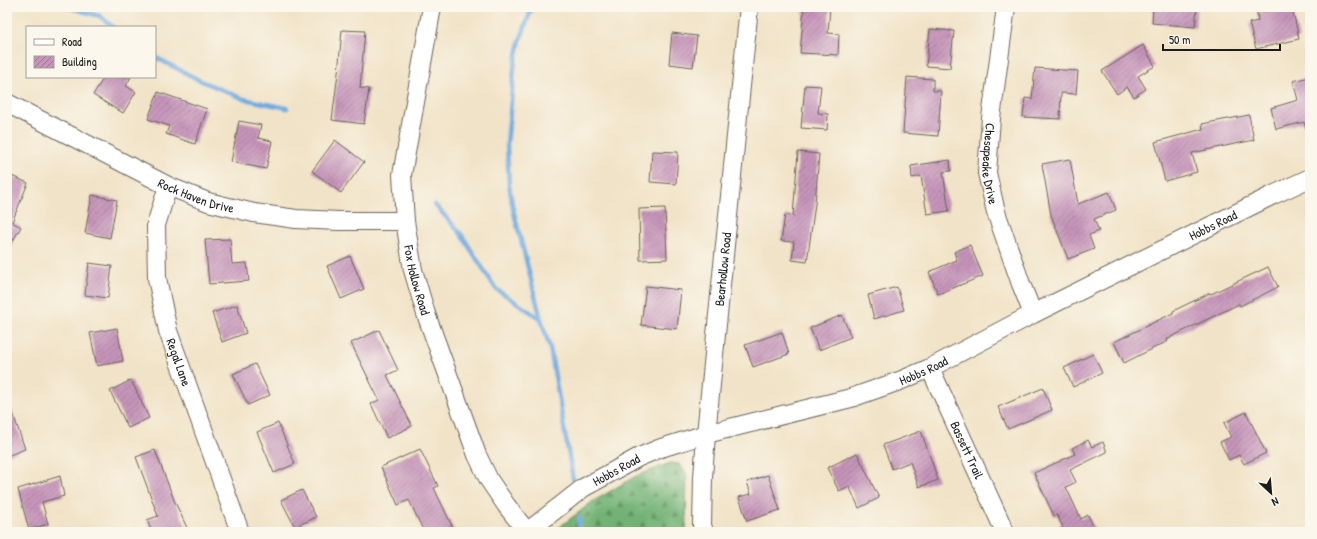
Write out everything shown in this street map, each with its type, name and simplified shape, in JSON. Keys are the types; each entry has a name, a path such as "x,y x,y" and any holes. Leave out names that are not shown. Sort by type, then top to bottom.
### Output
{"street":[{"name":"Fox Hollow Road","path":"432,7 402,175 405,221 413,270 426,314 477,455 489,480 527,532"},
{"name":"Bearhollow Road","path":"704,532 702,525 706,434 749,7"},
{"name":"Chesapeake Drive","path":"1006,7 991,118 987,173 996,212 1033,314"},
{"name":"Rock Haven Drive","path":"7,103 168,186 208,202 254,213 296,219 339,221 405,221"},
{"name":"Hobbs Road","path":"527,532 583,488 639,457 661,448 706,434 851,398 902,380 930,368 1033,314 1310,178"},
{"name":"Regal Lane","path":"168,186 156,225 157,278 163,308 168,331 240,532"},
{"name":"Bassett Trail","path":"930,368 1005,532"}],"green space":[{"path":"670,463 679,464 687,474 687,532 553,532 592,502 634,477"}],"building":[{"path":"804,7 830,7 828,33 839,34 838,55 800,53"},
{"path":"1153,7 1197,7 1195,27 1152,23"},
{"path":"1269,7 1292,7 1299,39 1256,49 1249,23 1258,21 1257,13 1270,10"},
{"path":"930,29 954,31 950,68 926,66"},
{"path":"342,30 365,31 360,88 369,89 364,124 332,120"},
{"path":"672,33 697,36 693,67 669,64"},
{"path":"1143,45 1155,66 1138,76 1146,89 1134,97 1127,87 1117,94 1102,71"},
{"path":"1035,68 1078,71 1076,94 1061,93 1060,119 1023,117 1025,98 1032,99"},
{"path":"907,77 933,79 933,91 941,91 938,136 903,133"},
{"path":"1310,77 1310,128 1306,129 1304,122 1276,129 1271,108 1298,100 1293,81"},
{"path":"103,78 130,78 126,86 136,92 123,113 93,95"},
{"path":"805,85 821,86 818,113 828,114 827,130 801,128"},
{"path":"158,92 207,109 195,144 166,134 169,126 148,119"},
{"path":"1249,115 1254,140 1192,153 1197,172 1165,181 1155,142 1203,129 1202,124"},
{"path":"239,121 261,125 258,138 272,141 266,169 231,162"},
{"path":"335,140 364,162 341,193 312,171"},
{"path":"652,151 678,152 676,184 650,182"},
{"path":"798,152 819,154 815,204 807,262 792,260 794,242 781,241 785,215 793,216"},
{"path":"1070,159 1078,204 1109,192 1116,210 1094,219 1099,231 1089,235 1094,249 1068,259 1051,215 1042,164"},
{"path":"950,160 951,171 943,172 949,211 927,214 921,176 912,178 911,166"},
{"path":"7,174 28,183 12,222 21,227 7,251"},
{"path":"92,195 117,200 110,238 85,233"},
{"path":"665,208 667,259 640,260 639,209"},
{"path":"230,239 232,264 247,263 249,281 209,284 205,240"},
{"path":"970,245 983,276 938,294 929,272 957,260 954,252"},
{"path":"350,256 364,289 341,299 327,266"},
{"path":"89,263 112,266 108,298 85,295"},
{"path":"1268,267 1278,287 1167,339 1168,341 1124,363 1114,342 1173,313 1173,311"},
{"path":"646,286 681,290 677,329 641,325"},
{"path":"897,287 904,310 874,319 868,295"},
{"path":"237,305 246,333 222,342 212,313"},
{"path":"842,315 851,337 819,350 810,328"},
{"path":"117,328 123,361 97,366 90,333"},
{"path":"379,330 398,370 387,375 412,426 387,438 371,404 379,400 351,343"},
{"path":"782,332 789,354 753,367 745,345"},
{"path":"1093,354 1102,373 1073,387 1064,368"},
{"path":"255,364 270,395 248,405 233,374"},
{"path":"131,380 149,418 128,428 110,391"},
{"path":"1043,388 1052,410 1008,429 998,407"},
{"path":"7,402 9,402 25,449 7,456"},
{"path":"1246,412 1266,453 1244,464 1239,455 1229,460 1220,442 1231,437 1224,423"},
{"path":"278,423 295,464 274,473 257,432"},
{"path":"921,431 938,480 919,487 910,462 892,469 883,445"},
{"path":"1088,440 1092,447 1103,442 1107,452 1070,470 1076,482 1066,487 1081,519 1088,515 1096,532 1054,532 1063,527 1057,515 1054,516 1034,473 1075,454 1072,448"},
{"path":"420,449 438,486 434,488 455,532 424,532 409,500 398,505 381,467"},
{"path":"155,450 174,500 189,532 152,532 147,520 158,516 136,457"},
{"path":"857,453 879,498 859,508 849,486 839,491 827,468"},
{"path":"768,475 780,510 747,521 739,497 751,494 747,482"},
{"path":"60,476 64,496 42,502 48,524 29,530 18,489"},
{"path":"302,490 316,517 295,527 281,500"}],"waterway":[{"path":"67,7 100,16 112,26"},
{"path":"532,7 520,41 514,68 507,145 509,185 513,209 541,319 550,348 573,479"},
{"path":"156,58 199,80 244,99 287,108"},
{"path":"435,205 461,234 496,289 541,319"},
{"path":"579,518 579,532"}]}
